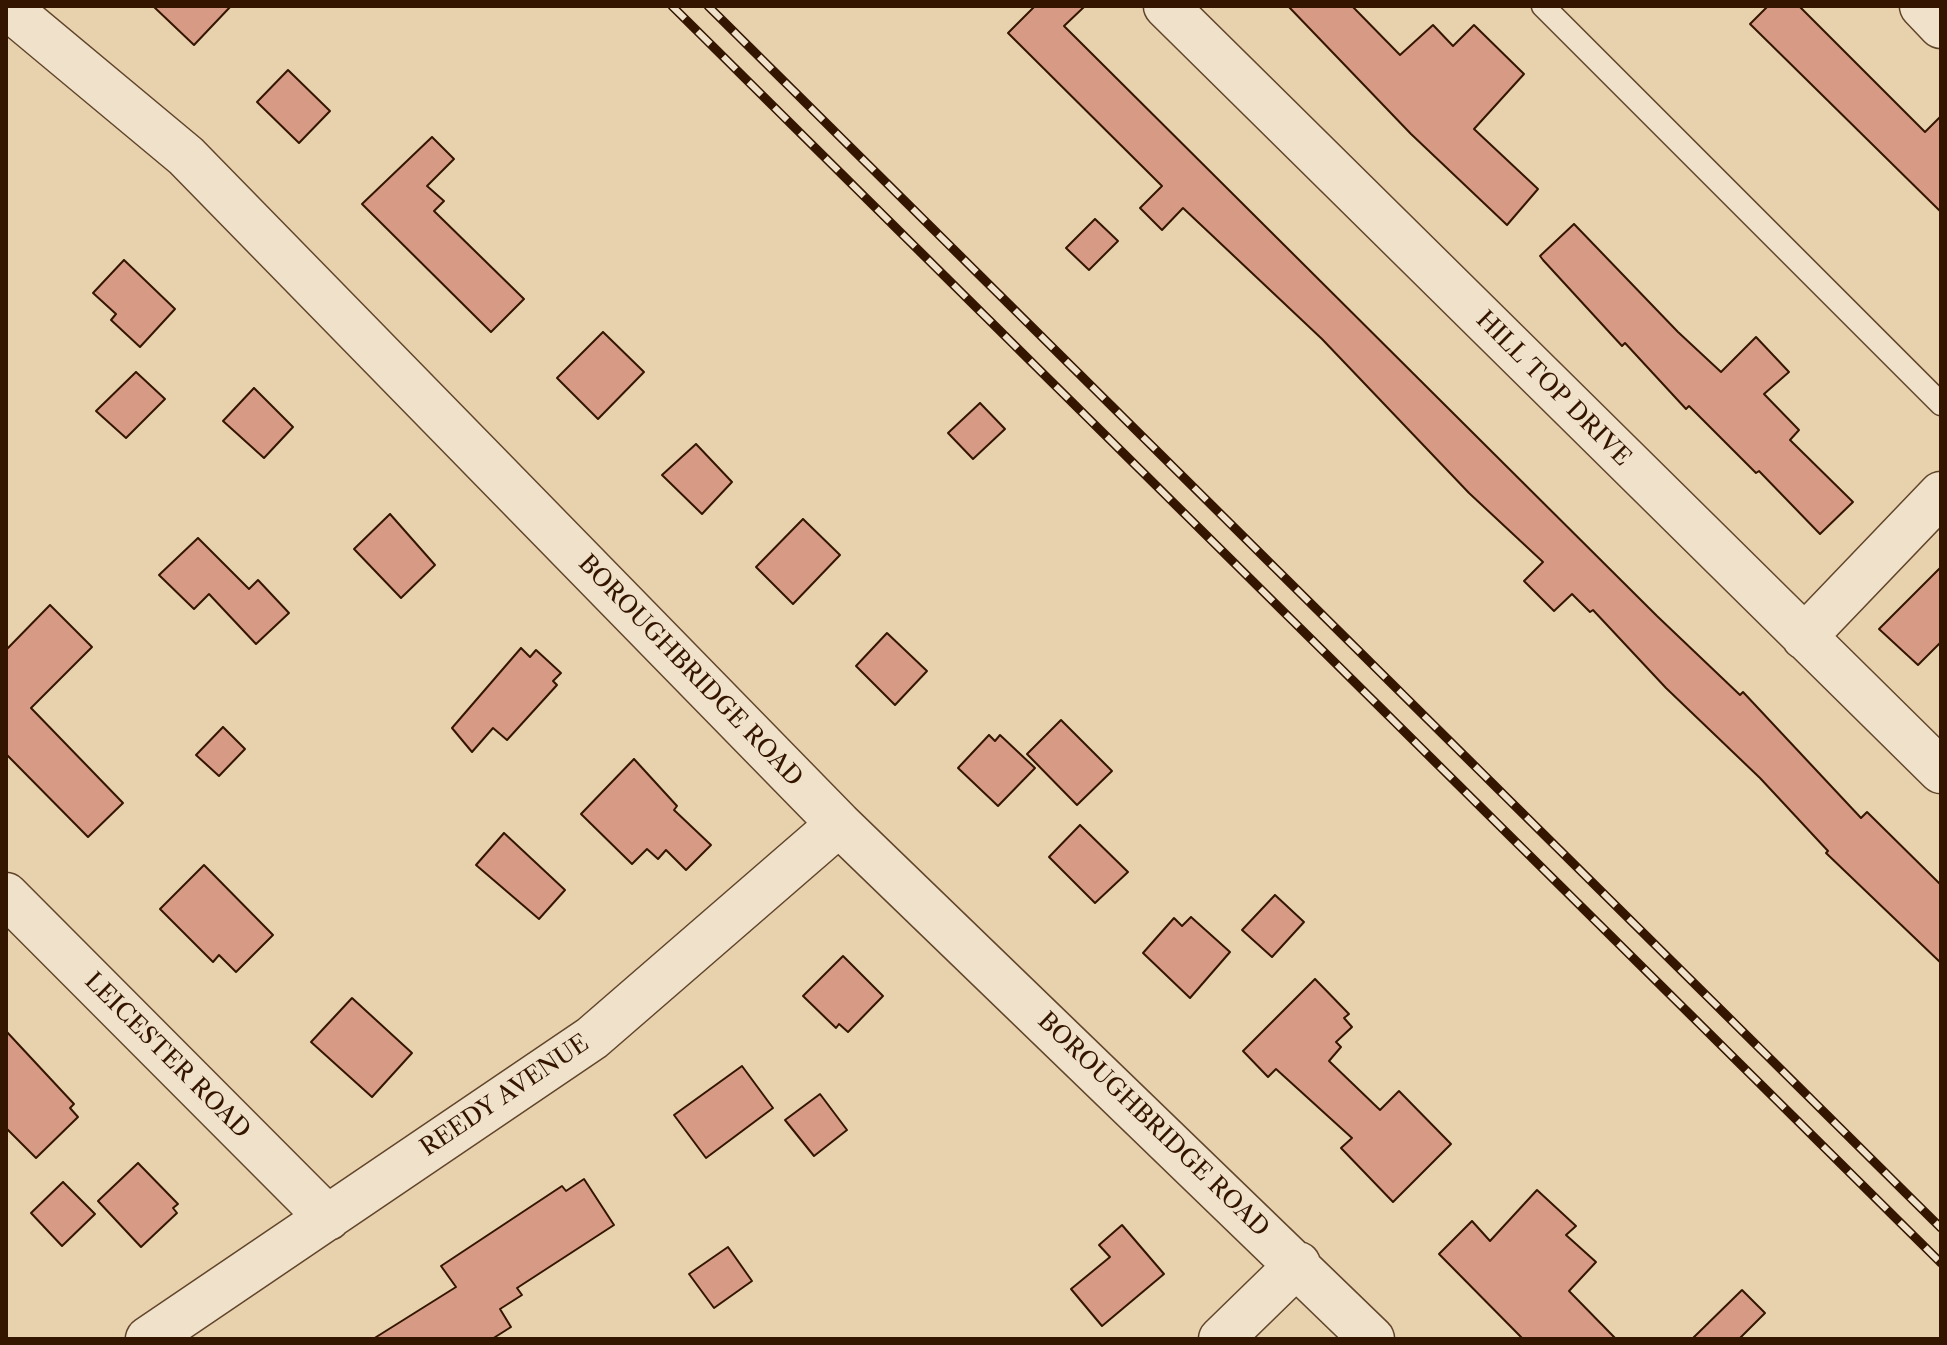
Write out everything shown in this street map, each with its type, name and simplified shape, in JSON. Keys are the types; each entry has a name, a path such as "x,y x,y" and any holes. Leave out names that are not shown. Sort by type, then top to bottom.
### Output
{"street":[{"name":"BOROUGHBRIDGE ROAD","path":"6,6 186,156 839,824 1298,1264 1372,1339"},
{"name":"HILL TOP DRIVE","path":"1166,6 1941,771"},
{"path":"1922,6 1941,26"},
{"path":"1804,637 1941,494"},
{"name":"REEDY AVENUE","path":"148,1339 592,1038 839,824"},
{"name":"LEICESTER ROAD","path":"6,895 328,1218"},
{"path":"1221,1339 1298,1264"}],"lane":[{"path":"1543,6 1941,404"}],"building":[{"path":"153,6 231,6 194,45"},
{"path":"1035,6 1085,6 1064,26 1657,616 1740,695 1743,692 1861,818 1867,812 1941,885 1941,963 1826,853 1828,851 1760,778 1666,688 1593,610 1590,612 1572,594 1554,611 1524,581 1543,562 1469,493 1322,339 1183,208 1162,230 1140,208 1162,186 1008,33"},
{"path":"1288,6 1352,6 1400,55 1433,25 1453,46 1474,25 1524,74 1474,129 1538,189 1507,225 1411,134"},
{"path":"1768,6 1799,6 1925,132 1941,116 1941,212 1750,24"},
{"path":"288,70 330,111 299,143 257,102"},
{"path":"432,137 454,159 427,186 444,201 434,211 524,299 491,332 362,204"},
{"path":"1095,219 1118,241 1089,270 1066,248"},
{"path":"1574,224 1721,372 1756,337 1789,372 1764,394 1799,430 1790,440 1853,502 1820,534 1759,471 1756,473 1689,406 1686,409 1625,343 1622,346 1543,260 1540,256"},
{"path":"124,260 175,309 140,347 111,320 116,314 93,293"},
{"path":"603,332 644,372 598,419 557,378"},
{"path":"136,372 165,399 126,438 96,411"},
{"path":"254,388 293,427 264,458 223,421"},
{"path":"980,403 1005,429 973,459 948,433"},
{"path":"696,444 732,482 702,514 662,475"},
{"path":"390,514 435,565 401,598 354,549"},
{"path":"803,519 840,555 793,604 756,567"},
{"path":"198,538 249,589 258,580 289,613 256,644 209,594 194,609 159,575"},
{"path":"1941,567 1941,642 1918,665 1879,629"},
{"path":"50,605 92,647 31,708 123,803 88,837 6,754 6,650"},
{"path":"887,633 927,671 895,705 856,666"},
{"path":"521,648 530,657 536,650 561,673 553,681 557,685 507,740 493,728 472,752 452,728"},
{"path":"1061,720 1112,771 1077,805 1027,754"},
{"path":"223,727 245,749 219,776 196,755"},
{"path":"989,735 995,741 1000,735 1035,768 998,806 958,768"},
{"path":"634,759 677,806 674,810 711,845 686,870 666,850 658,859 647,849 632,864 581,814"},
{"path":"1080,825 1128,872 1095,903 1049,857"},
{"path":"504,833 565,890 539,919 476,865"},
{"path":"204,865 273,935 236,972 219,955 213,962 160,909"},
{"path":"1275,895 1304,922 1272,957 1242,930"},
{"path":"1191,917 1230,952 1190,998 1143,953 1174,918 1182,926"},
{"path":"843,956 883,996 848,1032 839,1024 836,1028 803,996"},
{"path":"1315,979 1349,1014 1344,1018 1352,1027 1336,1042 1341,1047 1329,1061 1380,1110 1399,1091 1451,1144 1393,1202 1341,1148 1352,1138 1276,1069 1268,1077 1243,1051"},
{"path":"352,998 412,1053 372,1097 311,1042"},
{"path":"6,1031 74,1104 70,1108 78,1117 36,1158 6,1128"},
{"path":"742,1066 773,1108 706,1158 674,1115"},
{"path":"820,1094 847,1130 814,1156 785,1120"},
{"path":"138,1163 178,1204 173,1208 177,1213 141,1247 98,1201"},
{"path":"584,1179 614,1225 517,1288 522,1295 500,1309 511,1327 492,1339 373,1339 456,1287 441,1266 562,1186 566,1191"},
{"path":"63,1182 95,1214 62,1246 31,1213"},
{"path":"1537,1190 1576,1226 1566,1235 1596,1262 1569,1291 1616,1339 1523,1339 1439,1254 1472,1221 1490,1241"},
{"path":"1122,1225 1164,1274 1102,1326 1071,1289 1110,1257 1099,1245"},
{"path":"728,1247 752,1281 714,1308 689,1274"},
{"path":"1742,1290 1765,1313 1739,1339 1692,1339"}],"railway":[{"path":"672,6 1941,1263"},
{"path":"708,6 1941,1228"}]}
